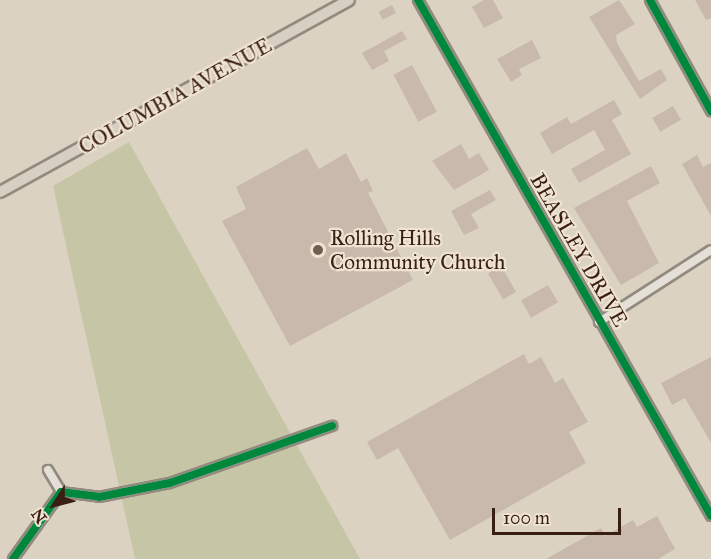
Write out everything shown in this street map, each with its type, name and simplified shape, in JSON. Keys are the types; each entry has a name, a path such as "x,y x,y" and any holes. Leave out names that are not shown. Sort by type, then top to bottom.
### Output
{"main road":[{"name":"COLUMBIA AVENUE","path":"0,192 349,0"}],"street":[{"name":"BEASLEY DRIVE","path":"418,0 711,516"},
{"path":"650,0 711,111"},
{"path":"599,322 711,250"},
{"path":"61,492 99,497 170,483 332,426"},
{"path":"48,470 61,492"},
{"path":"13,559 61,492"}],"green space":[{"path":"129,142 360,559 135,559 53,186"}],"building":[{"path":"484,0 493,0 503,18 484,28 472,7"},
{"path":"619,0 635,24 616,35 617,43 639,81 661,69 667,80 640,99 589,17"},
{"path":"695,0 711,0 711,18 706,20"},
{"path":"392,5 396,13 383,20 379,12"},
{"path":"402,31 407,39 384,51 389,61 372,70 362,53"},
{"path":"532,40 541,58 519,69 522,75 511,82 497,59"},
{"path":"412,65 437,112 418,122 393,75"},
{"path":"614,100 622,114 612,120 631,154 579,183 571,169 605,150 594,130 552,154 540,133 567,117 571,124"},
{"path":"673,106 681,120 660,132 652,118"},
{"path":"461,144 469,159 479,153 489,170 454,190 432,161"},
{"name":"Rolling Hills Community Church","path":"307,148 319,169 346,153 361,182 367,178 373,191 368,193 413,280 290,346 222,221 246,209 236,187"},
{"path":"697,155 703,167 711,163 711,216 682,164"},
{"path":"651,166 660,183 627,201 659,263 621,285 574,208"},
{"path":"490,190 496,200 471,214 479,228 464,235 451,211"},
{"path":"501,266 516,292 503,299 488,274"},
{"path":"548,285 558,302 531,318 521,300"},
{"path":"524,354 529,364 541,357 555,383 563,378 588,422 569,432 586,463 450,540 398,448 377,460 367,442"},
{"path":"711,357 711,443 685,398 672,405 661,383"},
{"path":"657,516 675,549 658,559 546,559 601,528 605,536 633,520 637,527"}],"cycle path":[{"path":"418,0 711,516"},
{"path":"650,0 711,111"},
{"path":"13,559 61,492 99,497 170,483 332,426"}],"place":[{"name":"Rolling Hills Community Church","path":"318,250"}]}
